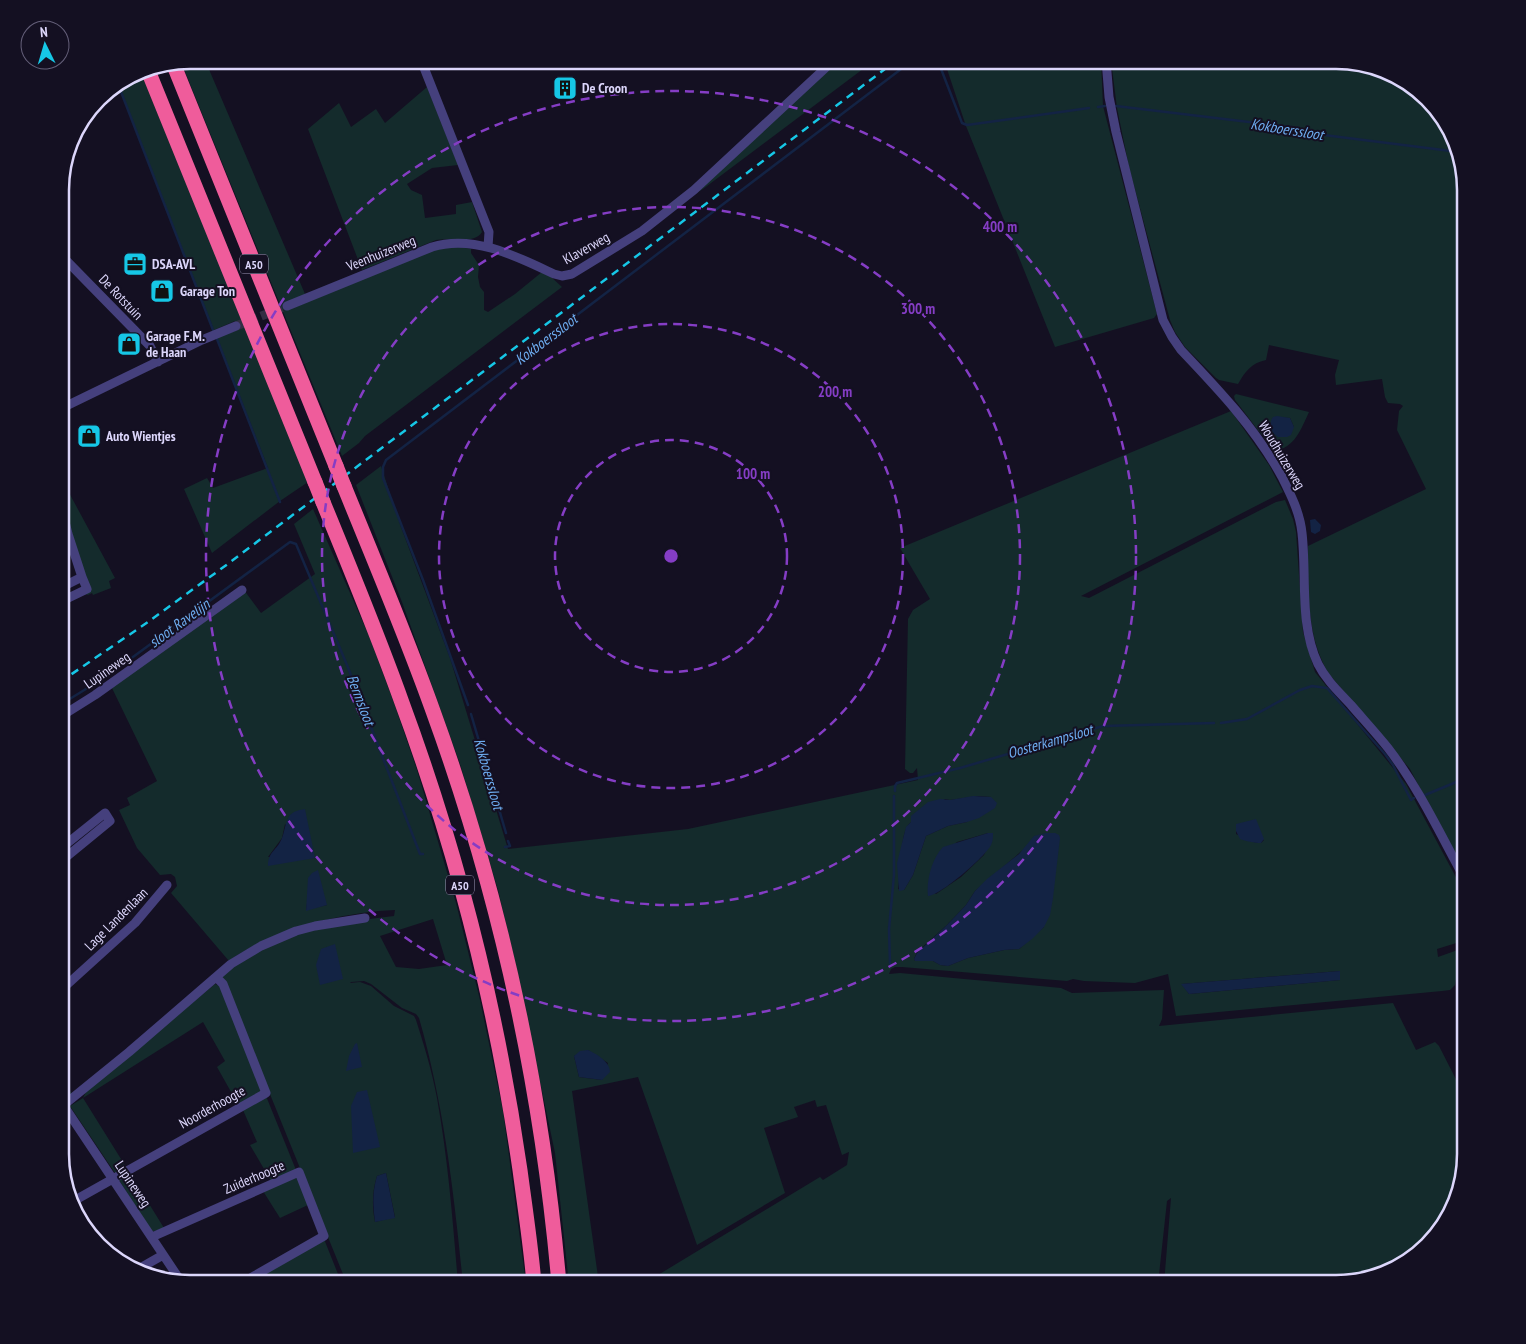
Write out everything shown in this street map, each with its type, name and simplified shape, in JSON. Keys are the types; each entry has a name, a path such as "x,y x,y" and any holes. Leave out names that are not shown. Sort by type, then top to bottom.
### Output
{"highway":[{"name":"A50","path":"175,70 336,466 433,711 474,837 492,900 521,1020 548,1179 558,1275"},
{"name":"A50","path":"150,75 402,701 436,802 466,906 494,1024 513,1124 533,1275"}],"street":[{"path":"425,69 488,232 488,247"},
{"name":"Klaverweg","path":"488,247 503,250 558,276 578,272 642,231 694,190 824,69"},
{"name":"Woudhuizerweg","path":"1107,69 1109,97 1116,132 1163,320 1182,350 1248,424 1273,460 1296,507 1302,529 1308,624 1318,664 1327,678 1398,762 1457,865"},
{"name":"Veenhuizerweg","path":"287,306 439,245 457,243 488,247"},
{"name":"De Rotstuin","path":"69,263 150,346 158,362"},
{"path":"69,405 236,326"},
{"path":"69,537 87,589 69,598"},
{"path":"69,584 82,577"},
{"name":"Lupineweg","path":"69,712 242,590"},
{"path":"69,842 105,813 110,821 69,855"},
{"name":"Lage Landenlaan","path":"69,983 135,923 167,885"},
{"path":"69,1098 231,964 282,936 315,926 365,918"},
{"name":"Noorderhoogte","path":"113,1178 266,1093 223,984 216,977"},
{"name":"Lupineweg","path":"69,1116 113,1178 177,1274"},
{"name":"Zuiderhoogte","path":"152,1237 299,1172 324,1236 256,1275"},
{"path":"77,1199 113,1178"},
{"path":"143,1266 163,1255"}],"green space":[{"path":"184,69 209,69 305,294 435,249 455,246 471,249 471,253 479,265 478,277 480,287 484,292 484,310 488,312 515,294 542,272 550,276 562,287 365,436 342,456"},
{"path":"828,69 863,69 703,189 693,195"},
{"path":"947,69 1101,69 1103,106 1157,314 1154,318 1055,347 966,126"},
{"path":"1112,69 1344,69 1375,75 1404,89 1422,104 1445,136 1453,158 1457,182 1457,860 1410,769 1329,674 1321,660 1316,644 1310,612 1308,546 1426,489 1397,430 1399,411 1403,406 1388,403 1382,379 1336,385 1335,375 1339,360 1269,345 1266,360 1256,363 1249,369 1238,384 1216,378 1185,347 1170,320 1129,167 1117,108"},
{"path":"143,78 308,482 212,553 184,489 207,478 213,488 268,468 217,337 238,330 235,321 214,330 120,90"},
{"path":"427,87 458,165 432,168 407,184 411,190 422,195 425,218 456,214 456,205 472,202 482,232 474,238 436,240 362,270 308,129 339,103 351,127 376,109 385,123"},
{"path":"1236,394 1309,412 1300,431 1292,442 1274,451 1235,400 1234,396","holes":["1273,417 1290,418 1294,427 1273,433"]},
{"path":"1231,411 1269,465 1283,492 1081,596 1089,598 1276,502 1285,500 1296,532 1303,632 1315,672 1406,784 1457,879 1457,943 1437,949 1438,957 1457,950 1455,985 1450,990 1442,991 1176,1016 1168,974 1135,983 1073,979 1067,981 902,967 891,969 889,974 900,973 1061,988 1072,993 1164,990 1162,1019 1159,1026 1393,1003 1416,1050 1435,1042 1439,1046 1457,1081 1457,1162 1453,1186 1448,1201 1437,1222 1422,1240 1404,1255 1375,1269 1344,1275 1165,1275 1171,1198 1167,1201 1159,1275 658,1275 820,1177 823,1180 847,1165 849,1152 842,1155 826,1105 817,1107 815,1100 794,1107 798,1117 764,1128 785,1193 697,1245 638,1077 572,1091 598,1275 568,1275 555,1153 498,890 460,764 402,602 356,485 381,466 401,527 450,658 508,849 688,829 918,780 917,768 913,773 905,769 908,619 913,610 930,599 900,548","holes":["978,796 991,797 967,822 948,826 926,836 913,875 904,890 898,889 902,848 907,827 919,815 945,799","1236,825 1264,840 1261,843 1254,842 1236,834","993,833 984,855 961,877 936,894 928,888 934,862 957,842","1024,849 1044,927 1019,949 1004,950 968,958 948,966 940,965 933,961 915,961 917,952 947,925 966,905 975,891","1340,971 1340,980 1189,994 1182,984","588,1050 608,1063 602,1080 579,1077 574,1056"]},
{"path":"69,493 115,578 109,581 111,588 93,595 92,593 84,594 69,526"},
{"path":"313,509 369,636 394,703 417,770 456,903 480,1000 503,1111 525,1275 462,1275 452,1183 442,1117 428,1051 419,1018 416,1014 402,1008 371,984 364,981 350,983 360,982 371,986 394,1006 414,1016 416,1020 433,1078 441,1121 450,1191 457,1275 343,1275 222,976 246,957 280,940 337,924 394,916 395,910 353,914 308,925 266,940 229,961 171,893 177,886 175,877 171,874 160,875 137,848 119,810 130,805 127,798 157,781 111,686 160,654 244,590 261,613 315,574 294,524","holes":["285,824 315,858 268,857 282,838","308,896 327,905 306,910","433,919 447,965 419,969 396,967 380,936","386,1173 395,1217 375,1222 373,1211 374,1188 377,1176"]},
{"path":"215,984 220,986 262,1092 239,1106 217,1067 225,1061 203,1022 83,1098 87,1090"},
{"path":"266,1096 296,1170 271,1181 250,1145 257,1142 243,1110"},
{"path":"83,1098 126,1167 115,1173 70,1106"},
{"path":"130,1173 164,1228 152,1232 119,1180"},
{"path":"297,1176 308,1205 280,1218 263,1191"},
{"path":"324,1239 338,1275 262,1275"}],"water":[{"path":"1273,417 1290,418 1294,427 1291,435 1278,437 1274,433 1271,423"},
{"path":"1315,519 1321,525 1320,531 1315,534 1311,532 1310,520"},
{"path":"973,796 991,797 997,803 995,808 979,818 948,826 926,836 913,875 904,890 899,891 897,863 906,827 911,822 911,816 928,802"},
{"path":"305,809 315,858 268,866 269,857 280,842 290,815"},
{"path":"1256,819 1264,839 1261,843 1240,839 1236,831 1236,824"},
{"path":"993,833 992,842 981,858 952,883 928,896 931,870 936,857 943,847"},
{"path":"1055,833 1060,838 1053,898 1050,915 1044,927 1032,939 1019,949 1004,950 968,958 948,966 940,965 933,961 915,961 917,953 966,905 975,891 987,879 1019,854 1034,836"},
{"path":"318,870 327,905 306,911 308,878"},
{"path":"335,944 343,979 320,985 316,965 321,949"},
{"path":"1340,971 1340,980 1189,994 1181,984"},
{"path":"357,1043 362,1067 346,1071 349,1056"},
{"path":"588,1050 599,1056 608,1065 610,1072 602,1080 579,1077 574,1056 580,1051"},
{"path":"367,1090 380,1147 353,1153 351,1106 357,1092"},
{"path":"386,1173 395,1218 375,1222 373,1199 375,1182 377,1176"}],"waterway":[{"name":"Kokboerssloot","path":"468,705 423,580 383,478 383,467 386,460 901,69"},
{"name":"Kokboerssloot","path":"941,69 962,123 967,125 1089,108"},
{"path":"120,90 213,330"},
{"name":"Kokboerssloot","path":"1098,107 1105,106"},
{"name":"Kokboerssloot","path":"1116,106 1299,128 1308,133 1451,151"},
{"path":"217,339 280,502"},
{"name":"Bermsloot","path":"69,699 107,676 290,542 296,544 347,665 420,854 423,854"},
{"name":"Oosterkampsloot","path":"1221,723 1247,719 1300,690 1312,686 1327,688 1385,754 1393,765 1411,800 1414,798"},
{"name":"Kokboerssloot","path":"471,714 506,833"},
{"name":"Oosterkampsloot","path":"895,791 897,783 960,768 1103,726 1214,723"},
{"name":"Oosterkampsloot","path":"1425,795 1457,782"},
{"name":"Oosterkampsloot","path":"890,964 889,929 894,875 894,796"},
{"name":"Kokboerssloot","path":"505,847 510,846 508,841"}],"tunnel":[{"path":"236,326 287,306"}],"railway":[{"path":"69,676 225,566 885,69"}],"place":[{"name":"De Croon","path":"565,88"},
{"name":"DSA-AVL","path":"135,264"},
{"name":"Garage Ton","path":"162,291"},
{"name":"Garage F.M. de Haan","path":"129,344"},
{"name":"Auto Wientjes","path":"89,436"}],"water label":[{"name":"sloot Ravelijn","path":"179,623"}]}
